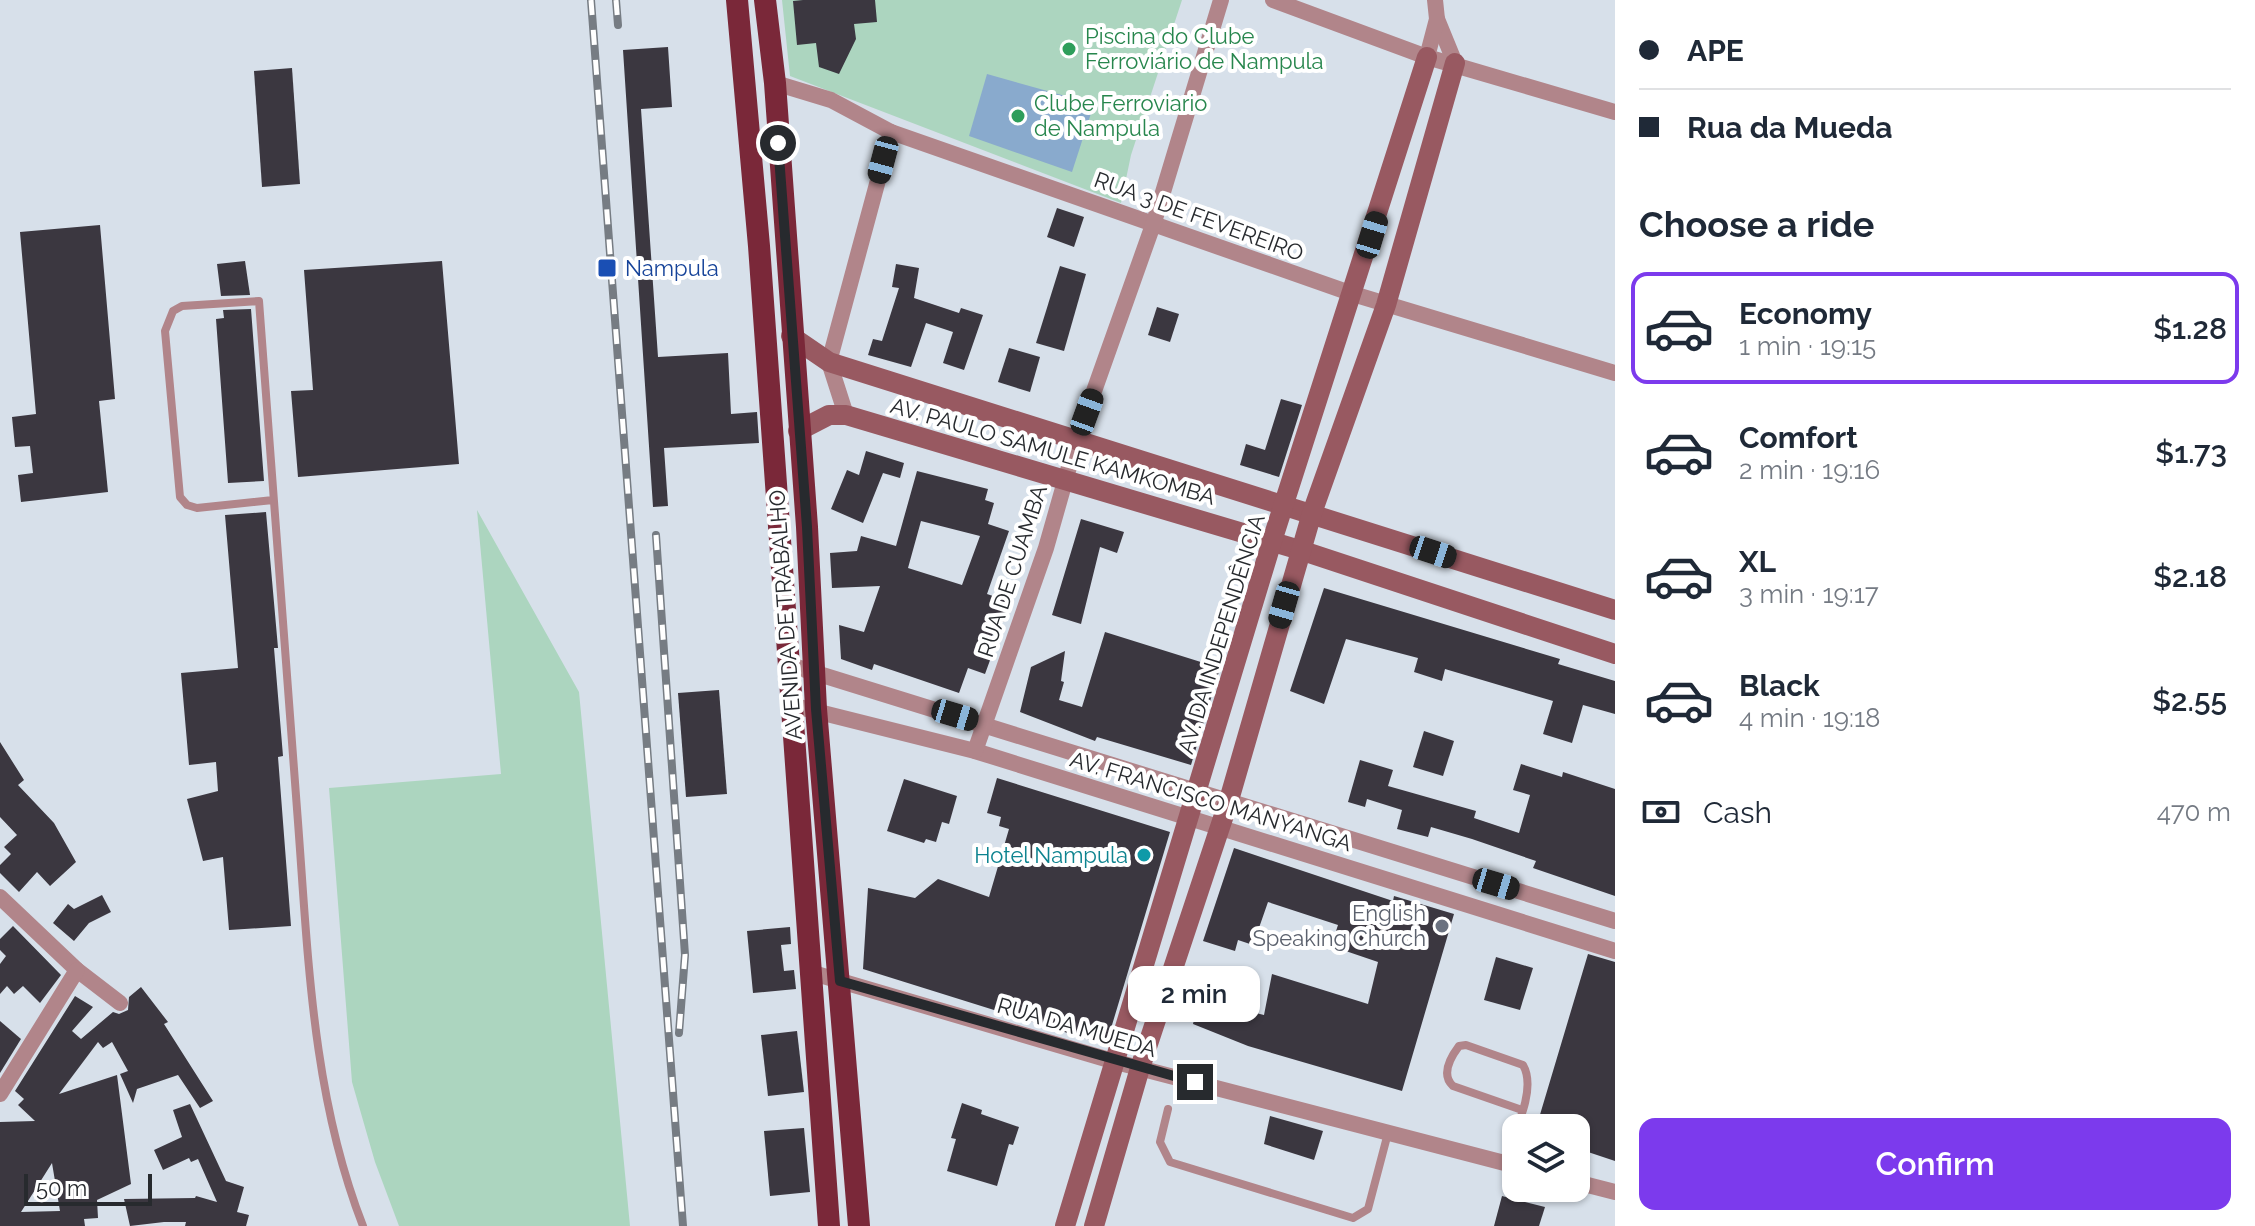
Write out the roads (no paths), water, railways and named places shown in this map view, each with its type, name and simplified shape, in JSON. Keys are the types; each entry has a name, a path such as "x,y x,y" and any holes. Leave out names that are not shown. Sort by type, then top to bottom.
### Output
{"highway":[{"name":"AVENIDA DE TRABALHO","path":"737,0 832,1225"},
{"name":"AVENIDA DE TRABALHO","path":"765,0 775,83 807,527 816,709 859,1226"},
{"path":"752,175 780,173"},
{"path":"777,531 807,527"}],"main road":[{"name":"AV. DA INDEPENDÊNCIA","path":"1065,1226 1272,541 1427,57"},
{"path":"1094,1226 1140,1068 1229,800 1300,550 1386,305 1455,63"},
{"name":"AV. PAULO SAMULE KAMKOMBA","path":"791,336 829,362 1615,610"},
{"path":"798,431 829,415 846,415"},
{"name":"AV. PAULO SAMULE KAMKOMBA","path":"846,415 1272,541 1615,654"}],"street":[{"name":"RUA DE CUAMBA","path":"975,751 1077,439 1154,222 1221,0"},
{"path":"1273,0 1427,57 1615,112"},
{"path":"1435,0 1437,19 1455,63"},
{"path":"1427,57 1437,19"},
{"name":"RUA 3 DE FEVEREIRO","path":"775,83 831,100 891,132 1353,294 1615,373"},
{"path":"846,415 829,362 891,132"},
{"name":"AV. FRANCISCO MANYANGA","path":"790,665 1615,921"},
{"name":"AV. FRANCISCO MANYANGA","path":"791,705 975,751 1615,951"},
{"path":"0,897 77,970 120,1003"},
{"path":"0,1094 77,970"},
{"name":"RUA DA MUEDA","path":"813,973 1116,1062 1502,1163"},
{"path":"1590,1186 1615,1192"}],"lane":[{"path":"273,500 197,508 187,505 180,497 165,331 173,311 182,306 259,301 311,980 323,1093 344,1176 363,1226"},
{"path":"1521,1114 1522,1110 1527,1085 1523,1065 1466,1045 1459,1046 1446,1074 1448,1081 1522,1110"},
{"path":"1168,1109 1160,1142 1170,1162 1353,1218 1368,1209 1388,1133"}],"water":[{"path":"987,74 1094,104 1072,172 969,136"}],"railway":[{"path":"591,0 683,1226"},
{"path":"616,0 618,25"},
{"path":"656,535 685,955 679,1033"}],"place":[{"name":"Piscina do Clube Ferroviário de Nampula","path":"1069,49"},
{"name":"Clube Ferroviario de Nampula","path":"1018,116"},
{"name":"Nampula","path":"607,268"},
{"name":"Hotel Nampula","path":"1144,855"},
{"name":"English Speaking Church","path":"1442,926"}]}
